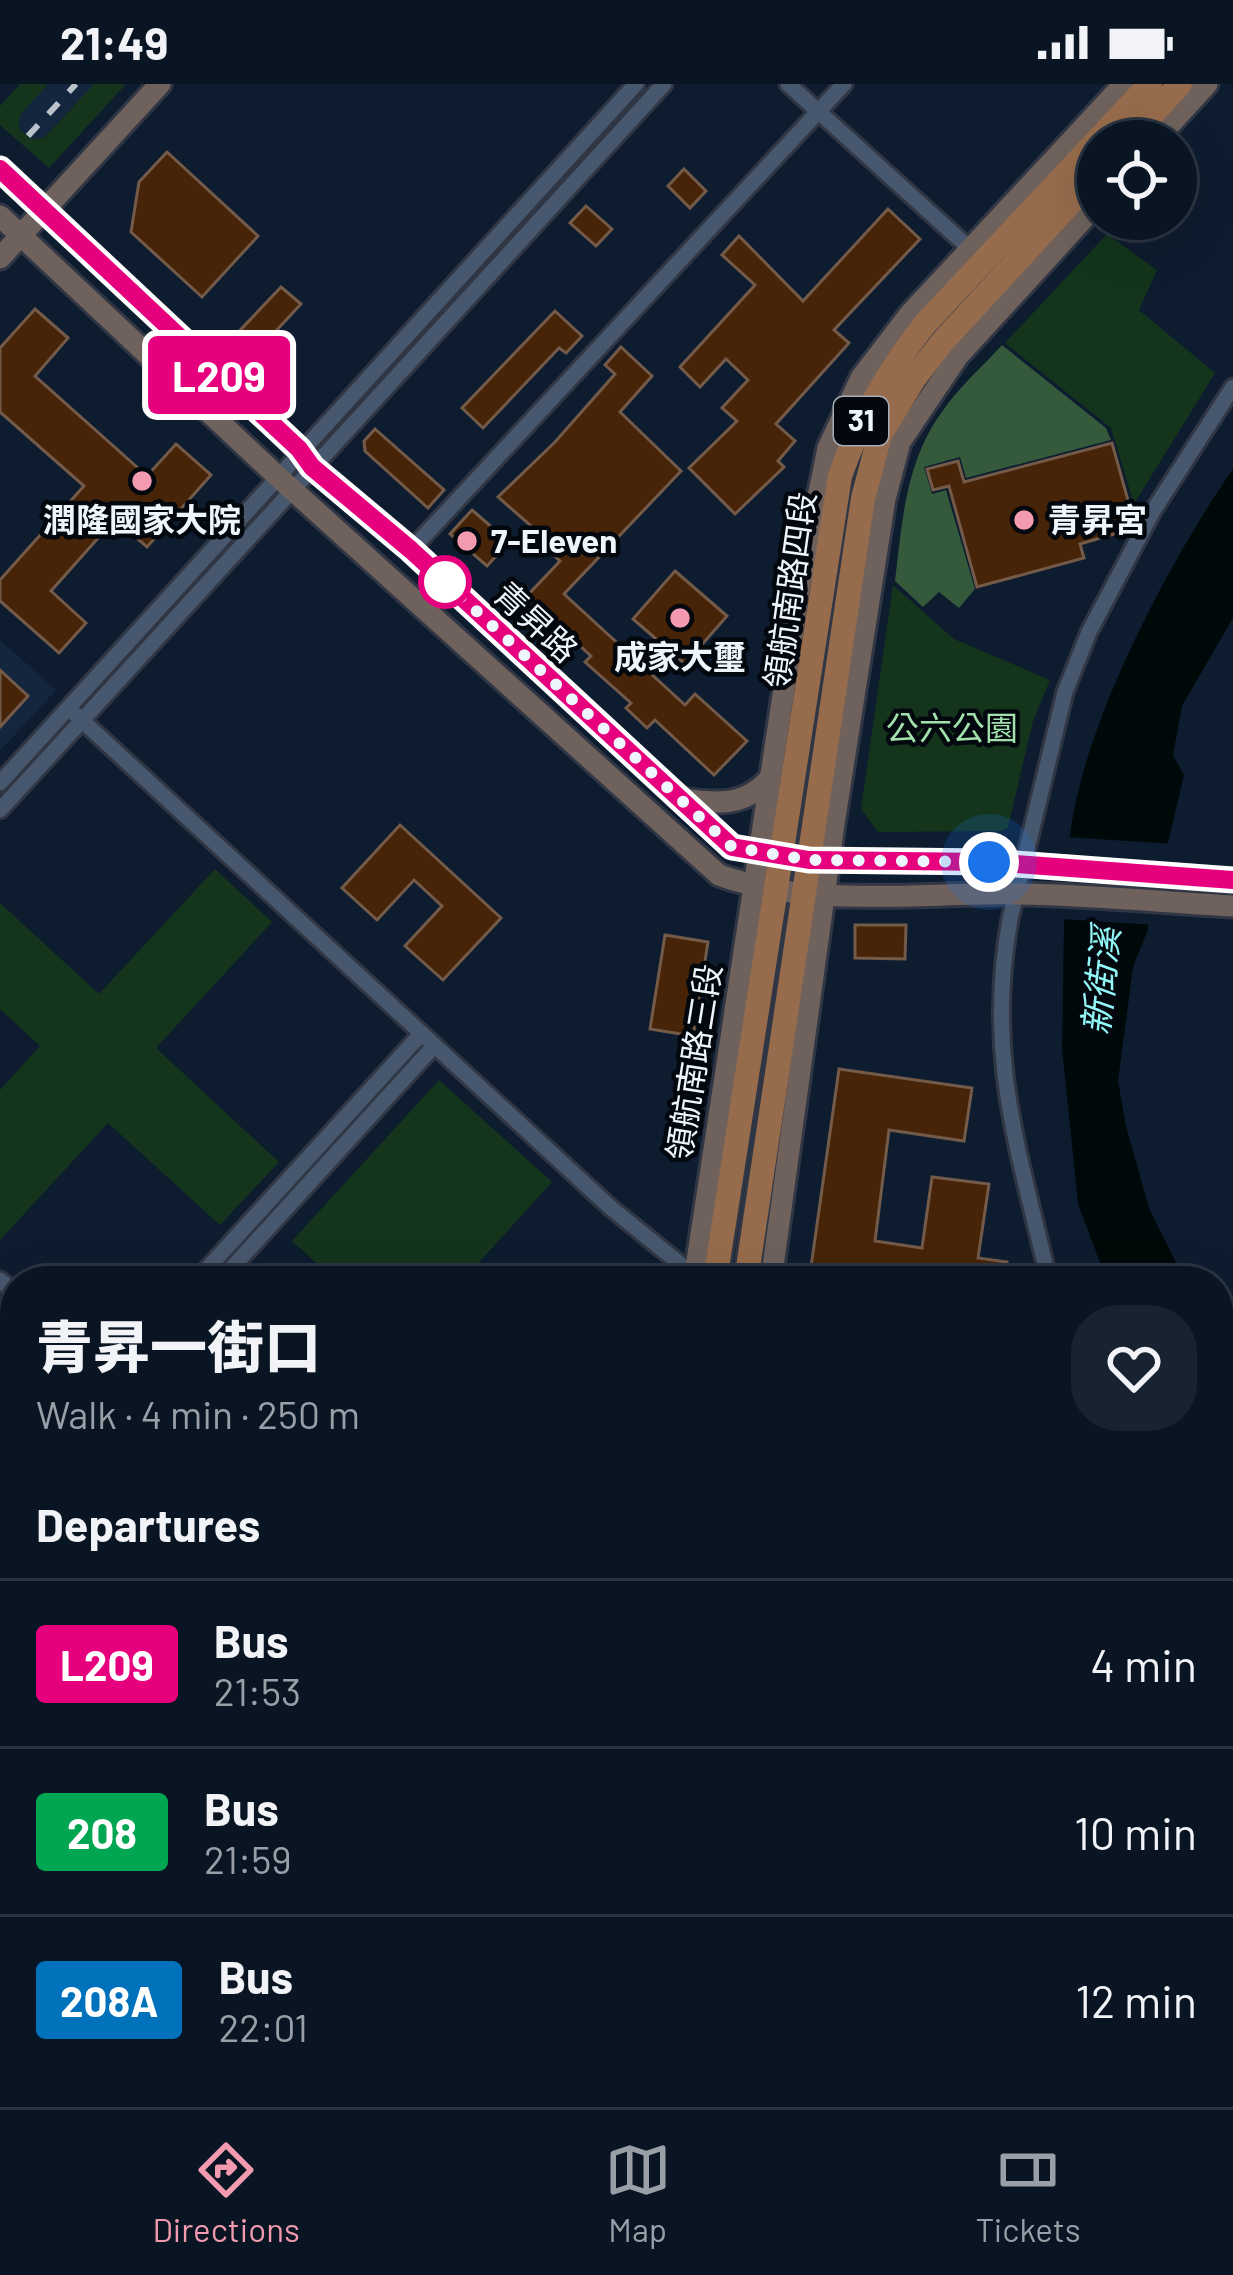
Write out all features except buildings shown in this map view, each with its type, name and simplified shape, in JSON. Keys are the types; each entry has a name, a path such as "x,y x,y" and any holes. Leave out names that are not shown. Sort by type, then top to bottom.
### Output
{"main road":[{"name":"領航南路四段","path":"795,858 814,651 840,476 857,427 894,364 925,324 1150,84"},
{"path":"1147,120 1180,84"},
{"name":"領航南路四段","path":"795,858 862,498 880,435 943,341 1077,196"},
{"name":"領航南路三段","path":"748,1266 795,858"},
{"name":"領航南路三段","path":"704,1266 790,892"}],"street":[{"path":"0,258 160,84"},
{"path":"0,783 306,458 636,84"},
{"path":"306,458 664,84"},
{"path":"788,84 968,248"},
{"path":"411,550 844,84"},
{"name":"領航南路四段","path":"795,858 770,778 828,448 861,378 968,248 1124,84"},
{"path":"1174,120 1207,84"},
{"name":"青昇路","path":"0,170 306,458 732,847 795,858 1019,880 1062,897 1233,906"},
{"name":"青昇路","path":"0,216 284,482 719,875 790,892 1019,880 1064,868 1233,880"},
{"name":"領航南路四段","path":"790,892 900,442 958,356 1077,226"},
{"path":"1045,1266 1013,1136 999,1044 1004,951 1019,880 1065,692 1089,632 1153,512 1233,387"},
{"path":"0,811 284,482"},
{"path":"806,554 814,651"},
{"path":"68,708 611,1208 685,1266"},
{"path":"681,799 732,803 752,795 770,778"},
{"name":"領航南路三段","path":"772,1266 790,892"},
{"path":"210,1266 428,1040"},
{"path":"233,1266 428,1040"}],"shaded area":[{"path":"48,84 94,84 44,138 31,139 19,129 20,115"},
{"path":"0,640 56,690 0,751"}],"green space":[{"path":"20,84 48,84 20,115 19,129 31,139 44,138 94,84 126,84 49,168 0,125 0,106"},
{"path":"1101,240 1115,240 1157,270 1139,310 1215,373 1134,504 1111,428 1005,343"},
{"path":"1002,345 1106,428 1111,440 966,478 960,457 924,467 932,494 946,490 975,589 959,608 939,592 923,607 895,581 914,470 944,409"},
{"name":"公六公園","path":"893,585 954,639 1050,680 1033,721 1008,827 1002,831 878,832 861,809"},
{"path":"215,869 272,922 156,1048 279,1162 220,1225 108,1123 0,1240 0,1090 40,1046 0,1009 0,903 99,994"},
{"path":"439,1080 552,1182 476,1266 320,1266 292,1241"}],"water":[{"name":"新街溪","path":"1233,469 1233,618 1182,706 1173,755 1184,775 1147,932 1133,967 1118,1081 1149,1208 1178,1266 1101,1266 1078,1204 1062,1047 1070,836 1078,792 1110,695 1157,596"}],"pier":[{"path":"1066,837 1174,844 1155,925 1061,919"}],"railway":[{"path":"28,136 76,84"}],"bus line":[{"name":"L209","path":"0,169 299,449 312,467 411,550 732,847 809,860 989,862 1233,880"}],"place":[{"name":"潤隆國家大院","path":"142,481"},
{"name":"青昇宮","path":"1024,520"},
{"name":"7-Eleven","path":"467,541"},
{"name":"成家大璽","path":"680,618"}],"route":[{"path":"445,582 732,847 809,860 989,862"}]}
